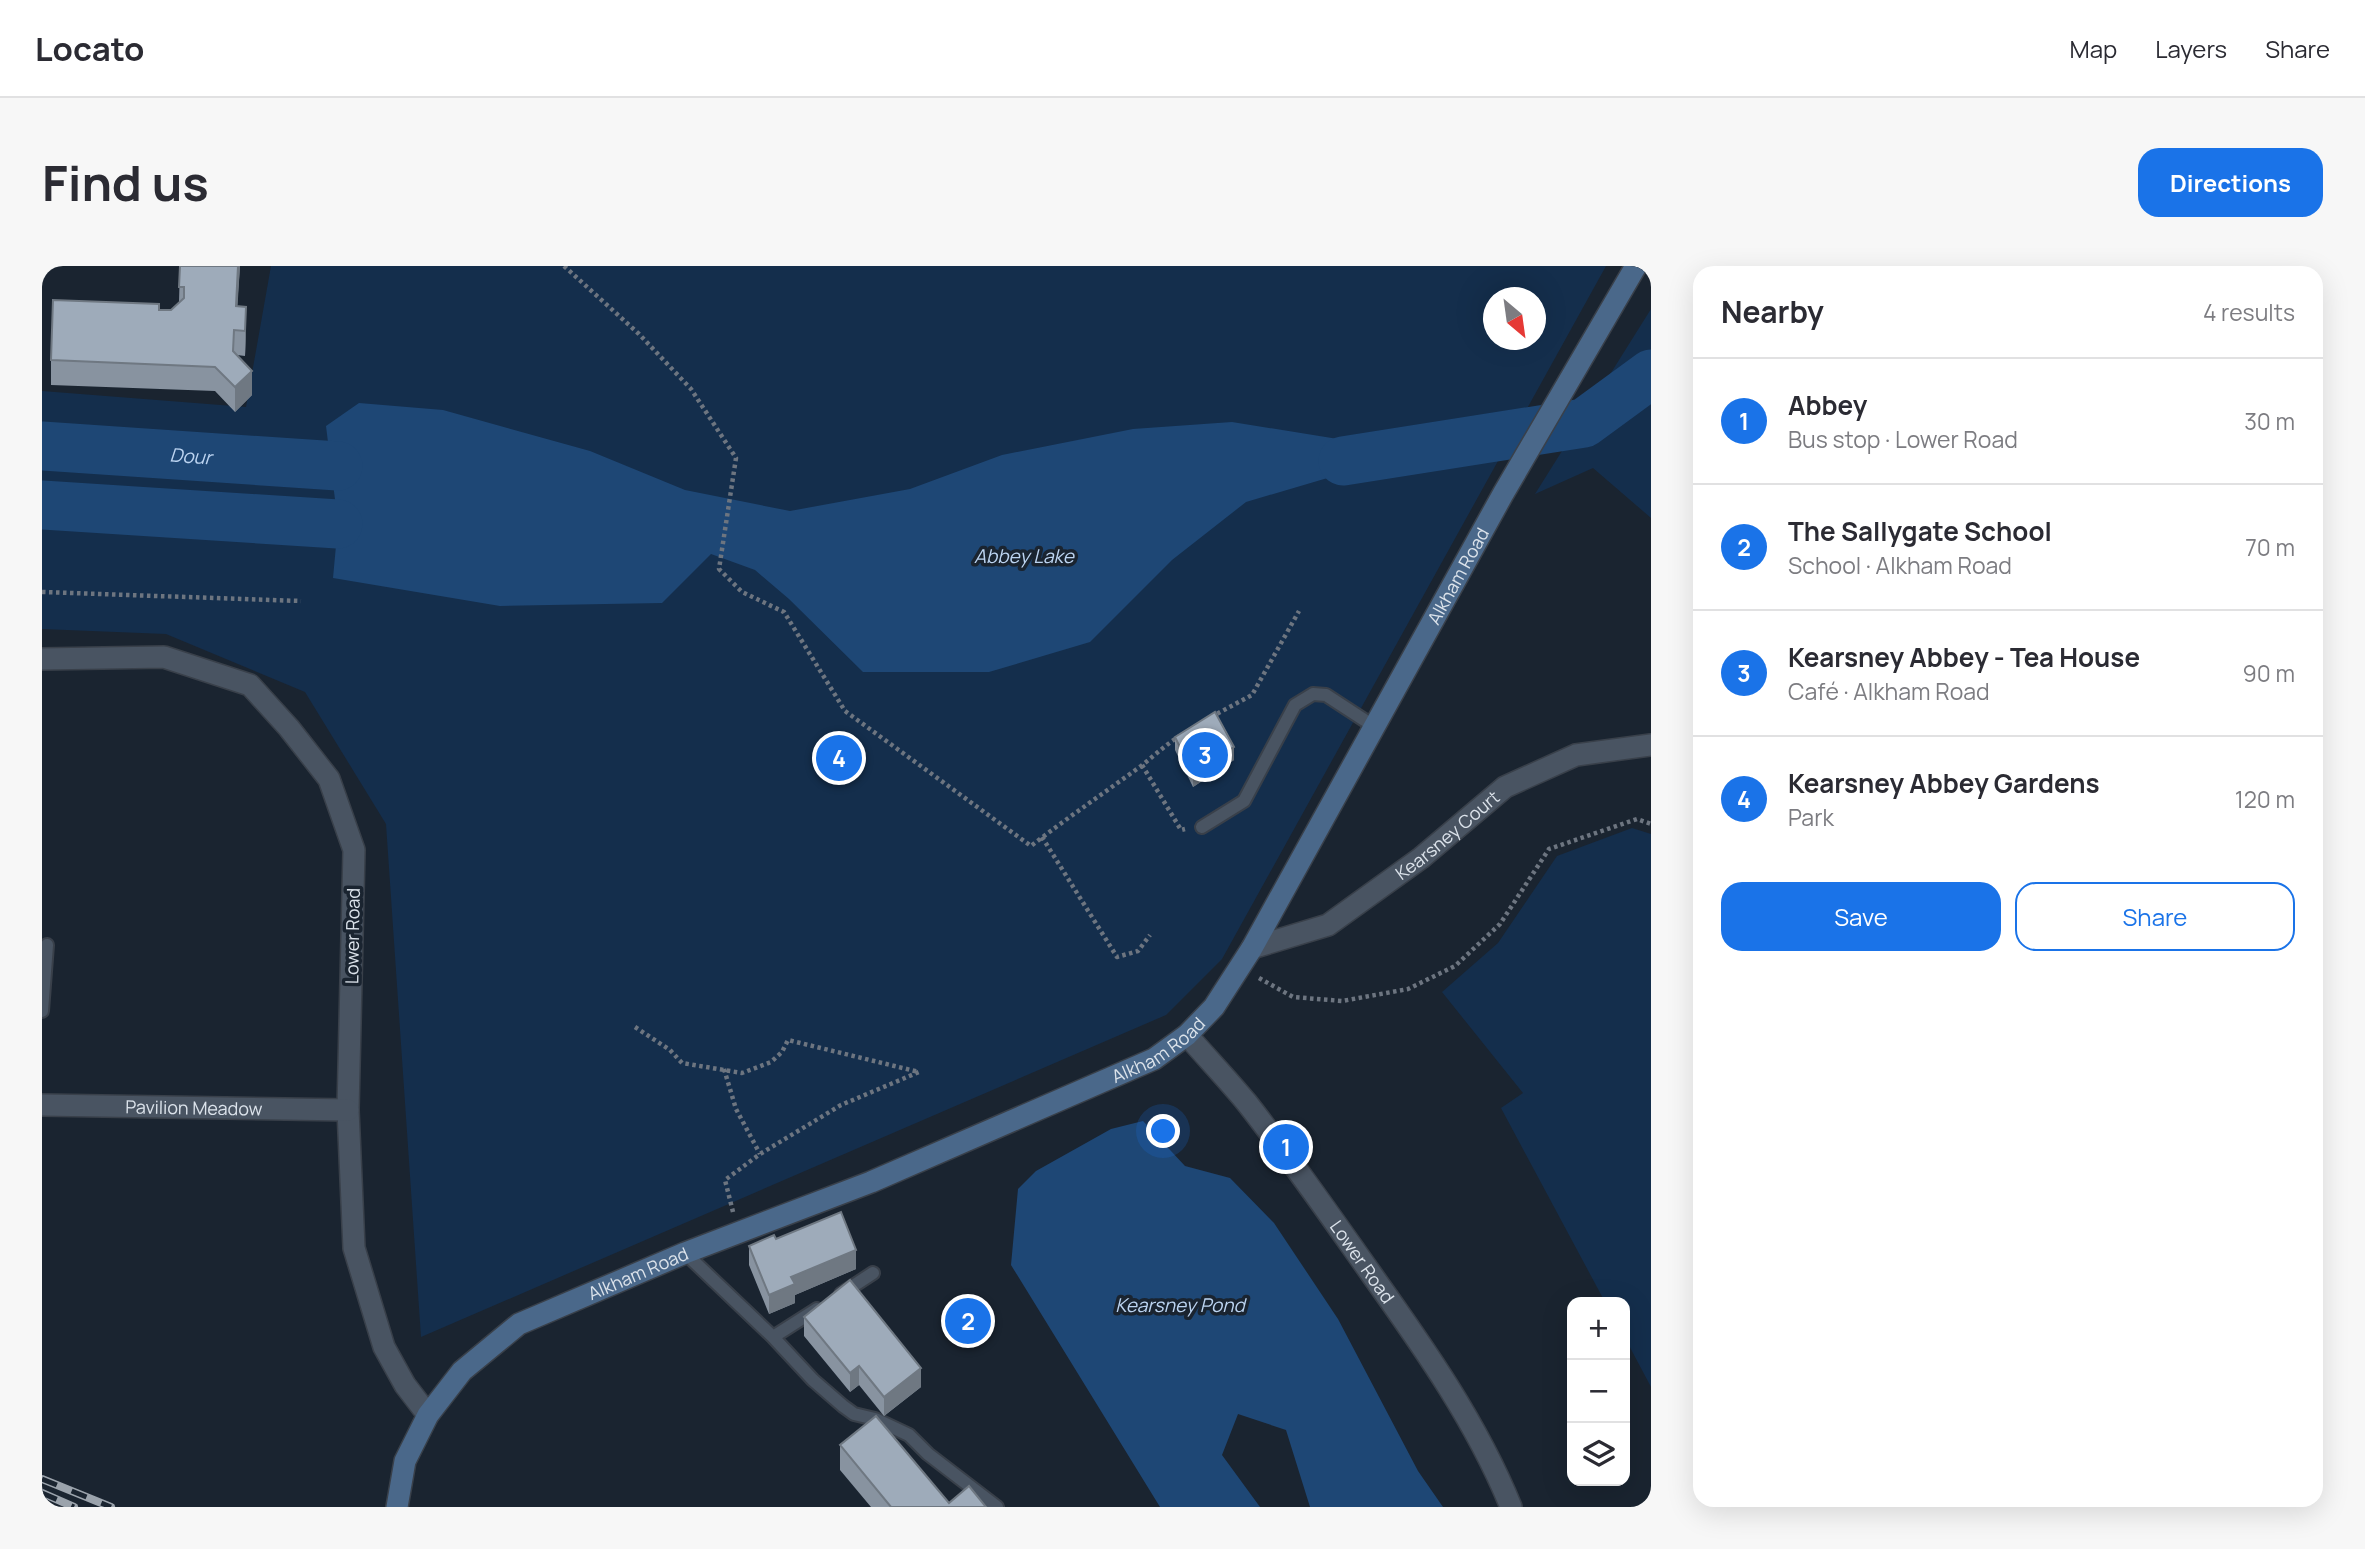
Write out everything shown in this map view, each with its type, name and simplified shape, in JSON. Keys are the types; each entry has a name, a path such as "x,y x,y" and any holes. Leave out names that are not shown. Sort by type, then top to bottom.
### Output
{"street":[{"name":"Alkham Road","path":"397,1507 405,1461 428,1415 462,1371 519,1325 685,1253 871,1182 1154,1059 1188,1035 1214,1007 1252,948 1503,494 1636,266"},
{"name":"Lower Road","path":"42,659 164,657 250,685 289,728 329,779 354,850 348,1110 354,1248 384,1347 405,1385 428,1415"},
{"name":"Kearsney Court","path":"1252,948 1328,925 1421,858 1504,787 1576,755 1651,745"},
{"name":"Lower Road","path":"1188,1035 1246,1103 1304,1178 1407,1324 1457,1399 1502,1483 1511,1507"},
{"name":"Pavilion Meadow","path":"42,1105 348,1110"}],"lane":[{"path":"1202,827 1244,801 1294,705 1313,694 1326,695 1375,727"},
{"path":"42,1010 47,945"},
{"path":"685,1253 773,1337 813,1380 843,1406 854,1414 875,1419 909,1435 928,1454 997,1507"},
{"path":"773,1337 873,1273"}],"path":[{"path":"564,266 639,334 691,389 736,458 719,569 742,592 784,612 845,711 1031,846 1142,765 1159,749 1191,729"},
{"path":"42,592 301,601"},
{"path":"1202,723 1252,695 1300,611"},
{"path":"1142,765 1181,830 1202,827"},
{"path":"1240,967 1293,997 1342,1001 1408,989 1455,966 1500,924 1549,849 1637,818 1651,824"},
{"path":"1042,837 1117,957 1138,951 1150,935"},
{"path":"635,1027 670,1050 682,1063 742,1073 771,1062 782,1052 788,1040 919,1072 841,1105 760,1154 725,1180 738,1233"},
{"path":"724,1069 736,1109 760,1154"}],"shaded area":[{"path":"271,266 1606,266 1222,959 1166,1015 421,1337 386,824 305,692 166,634 42,629 42,391 246,407"},
{"path":"1651,309 1651,518 1593,468 1535,494"},
{"path":"1632,828 1651,834 1651,1387 1630,1347 1630,1297 1602,1297 1501,1108 1523,1093 1442,992 1498,943 1557,856"}],"water":[{"name":"Abbey Lake","path":"359,403 443,410 590,451 685,490 790,511 910,489 1002,455 1133,429 1232,422 1344,440 1341,474 1246,502 1172,560 1090,642 989,672 863,672 789,599 755,570 711,554 662,603 500,606 333,578 338,524 326,426"},
{"name":"Kearsney Pond","path":"1143,1121 1185,1166 1230,1178 1274,1223 1338,1319 1418,1471 1443,1507 1310,1507 1286,1430 1238,1414 1222,1455 1260,1507 1160,1507 1011,1265 1018,1189 1036,1171 1111,1129"}],"building":[{"path":"180,266 238,266 236,306 246,307 245,331 234,330 233,351 252,371 235,387 215,367 51,360 53,300 159,304 159,310 171,310 184,298 184,287 179,287"},
{"path":"1215,712 1234,747 1193,774 1175,737"},
{"path":"841,1212 856,1250 791,1277 795,1284 769,1295 749,1246 774,1235 776,1239"},
{"path":"850,1280 921,1368 884,1397 859,1366 850,1373 804,1317"},
{"path":"876,1416 949,1503 969,1486 986,1507 891,1507 840,1445"}],"waterway":[{"path":"1343,461 1584,423 1651,374"},
{"name":"Dour","path":"42,446 338,466"},
{"name":"Dour","path":"42,505 338,524"}],"railway":[{"path":"42,1479 111,1507"},
{"path":"42,1493 74,1507"}],"place":[{"name":"Kearsney Abbey - Tea House","path":"1205,755"},
{"name":"Kearsney Abbey Gardens","path":"839,758"},
{"name":"Abbey","path":"1286,1147"},
{"name":"The Sallygate School","path":"968,1321"}]}
